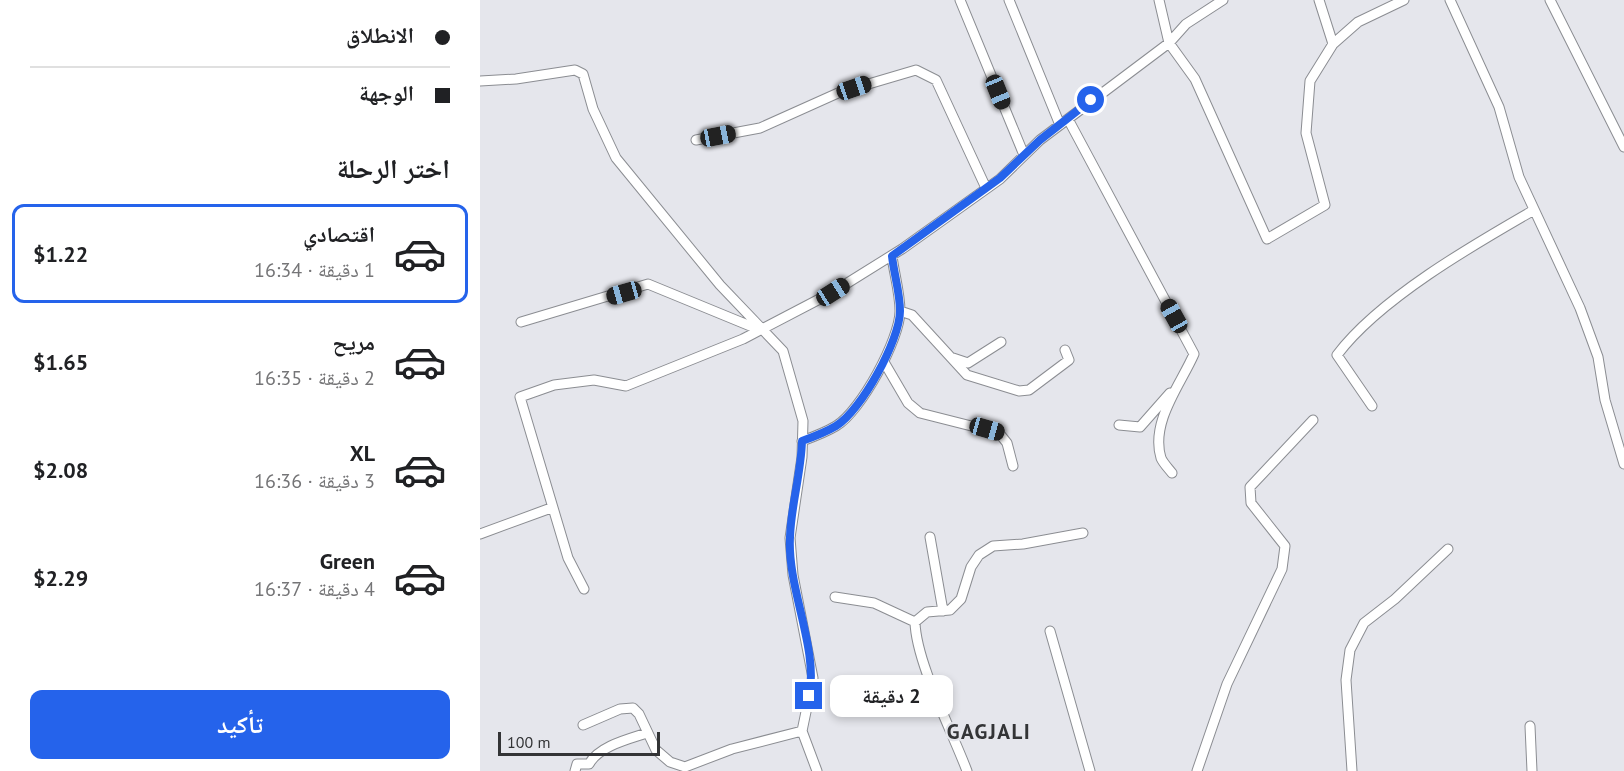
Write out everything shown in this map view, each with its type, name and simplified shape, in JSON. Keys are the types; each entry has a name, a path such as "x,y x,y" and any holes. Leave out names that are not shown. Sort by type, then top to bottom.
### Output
{"street":[{"path":"960,0 1024,155"},
{"path":"1008,0 1064,122 1194,354 1185,375 1140,426 1119,425"},
{"path":"1159,0 1169,43 1195,78 1267,239 1325,205 1306,133 1310,81 1333,44 1358,22 1404,0"},
{"path":"584,589 568,558 551,508 520,397 554,385 584,381 626,386 761,329 833,292 892,256 986,188 1064,122 1169,43 1186,24 1223,0"},
{"path":"1319,0 1333,44"},
{"path":"1450,0 1499,107 1519,177 1580,308 1598,357 1605,400 1624,464"},
{"path":"1550,0 1624,147"},
{"path":"480,81 516,79 575,70 583,74 593,109 616,158 720,285 783,351 803,421 790,538 793,575 813,678 802,731 818,771"},
{"path":"696,140 760,128 838,93 916,70 936,80 986,188"},
{"path":"1372,406 1337,355 1349,339 1428,276 1534,210"},
{"path":"802,441 838,425 859,401 884,362 896,334 900,311 892,256"},
{"path":"521,322 648,284 761,329"},
{"path":"900,311 912,315 968,375 1019,391 1029,390 1069,360 1065,350"},
{"path":"953,358 968,363 1001,342"},
{"path":"884,362 908,403 920,413 999,433 1007,443 1013,466"},
{"path":"1172,473 1161,458 1160,432 1175,388"},
{"path":"1197,771 1227,684 1282,569 1285,546 1251,503 1250,487 1313,420"},
{"path":"480,534 551,508"},
{"path":"915,622 927,612 950,610 961,599 971,567 979,555 993,546 1083,533"},
{"path":"930,537 944,611"},
{"path":"1352,771 1346,680 1350,650 1364,623 1395,599 1448,549"},
{"path":"835,597 874,603 915,622"},
{"path":"915,622 915,633 923,658 967,771"},
{"path":"1050,631 1090,771"},
{"path":"583,725 620,709 633,708 639,714 656,750 670,762 685,767 732,749 802,731"},
{"path":"1530,726 1532,771"},
{"path":"575,771 577,764 589,764 593,756 647,733"}],"district":[{"name":"GAGJALI","path":"989,731"}],"route":[{"path":"809,696 813,678 793,575 790,538 802,457 802,441 838,425 859,401 884,362 896,334 900,311 892,256 1000,178 1040,140 1091,100"}]}
